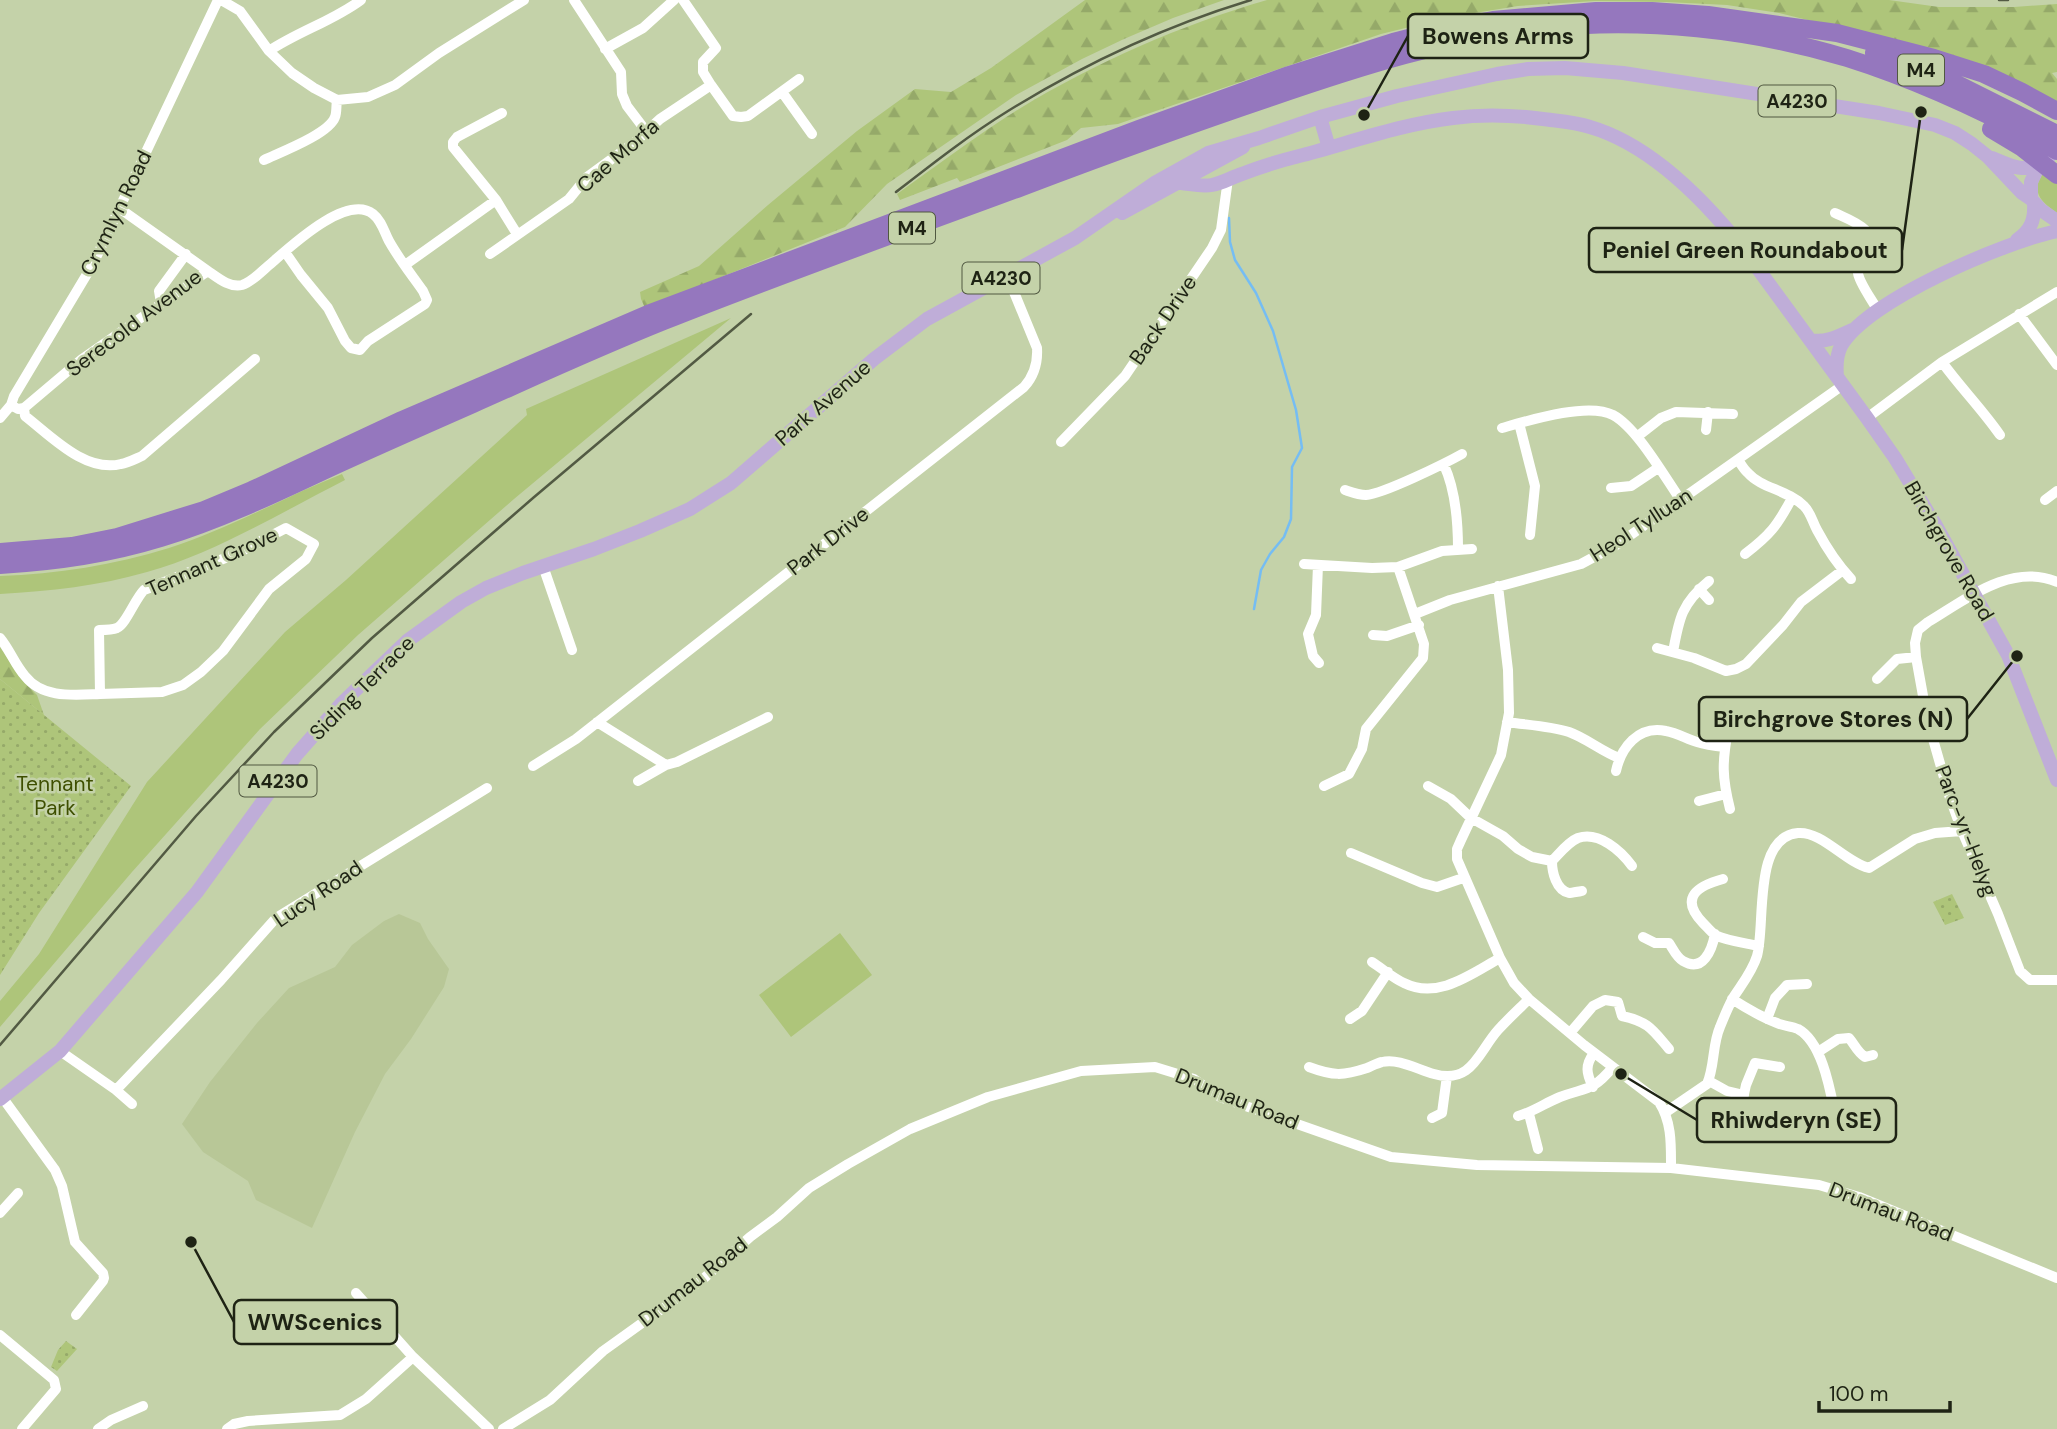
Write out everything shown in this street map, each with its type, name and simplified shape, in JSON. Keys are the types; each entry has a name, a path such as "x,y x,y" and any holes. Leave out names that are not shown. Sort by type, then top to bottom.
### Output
{"highway":[{"name":"M4","path":"0,552 61,547 106,539 161,525 204,510 402,419 648,314 1289,75 1393,42 1493,19 1596,11 1652,11 1708,15 1837,33 1959,65 2022,92 2057,111"},
{"name":"M4","path":"0,565 75,558 120,549 208,522 661,322 1144,141 1348,71 1448,44 1534,30 1596,25 1706,30 1764,38 1820,50 1906,79 2057,152"},
{"name":"M4","path":"1777,25 1857,47 1947,80 2057,134"},
{"name":"M4","path":"1853,60 1903,87 1979,121 2021,147 2057,175"}],"main road":[{"name":"A4230","path":"1180,175 1208,153 1228,145 1259,138 1362,105 1465,80 1528,69 1565,68 1623,73 1919,121 1955,133 1987,156 2011,167 2036,170"},
{"name":"Birchgrove Road","path":"1180,175 1205,186 1329,148 1425,123 1452,118 1506,115 1563,121 1589,127 1608,133 1650,158 1698,196 1745,251 1895,458 2008,655 2057,780"},
{"path":"1320,117 1329,148"},
{"name":"A4230","path":"1204,170 1259,138"},
{"path":"2013,243 2030,229 2033,222 2030,189 2036,170 2057,152"},
{"name":"A4230","path":"1987,156 2010,182 2033,201"},
{"path":"1180,175 1191,167 1204,170 1217,179 1228,179"},
{"name":"Park Avenue","path":"543,566 594,549 690,509 731,483 815,409 927,319 1095,225 1129,200 1180,175"},
{"path":"2033,201 2057,221"},
{"path":"1810,340 1820,342 1833,339 1853,330 1917,286 2013,243 2057,231"},
{"path":"1840,381 1836,362 1840,347 1853,330"},
{"name":"Siding Terrace","path":"60,1051 197,892 297,754 342,703 407,640 461,602 498,583 543,566"},
{"name":"A4230","path":"1,1098 60,1051"}],"street":[{"path":"220,0 240,10 270,51 292,73 337,100 368,97 395,85 439,53 524,0"},
{"name":"Crymlyn Road","path":"0,418 11,405 93,264 220,0"},
{"path":"270,51 289,37 344,13 361,0"},
{"path":"574,0 621,72 622,94 627,106 646,131"},
{"path":"605,49 643,28 674,0"},
{"path":"682,0 716,48 703,62 703,72 733,116 747,116 799,79"},
{"name":"Cae Morfa","path":"489,254 569,199 587,177 635,142 660,119 711,85"},
{"path":"782,92 813,134"},
{"path":"264,160 306,141 331,124 336,115 337,100"},
{"path":"502,113 461,134 453,142 453,147 496,201 517,234"},
{"name":"Back Drive","path":"1061,442 1125,376 1212,248 1221,230 1228,179"},
{"path":"405,265 496,201"},
{"name":"Serecold Avenue","path":"24,408 82,359 208,271 119,208"},
{"path":"208,271 227,284 241,285 323,222 352,208 366,209 382,224 387,238 427,300 425,304 368,341 360,350 351,348 328,308 285,252"},
{"path":"1835,213 1865,228 1869,234 1870,244 1857,270 1878,311"},
{"path":"161,303 159,291 186,254"},
{"name":"Park Drive","path":"533,766 576,739 1024,387 1034,372 1037,348 1007,275"},
{"path":"1867,418 1942,362 2057,292"},
{"path":"2019,314 2057,365"},
{"path":"11,405 18,409 24,408 25,416 77,456 101,465 121,465 142,456 255,359"},
{"path":"1942,362 2000,435"},
{"name":"Heol Tylluan","path":"1373,635 1387,636 1450,600 1581,564 1618,544 1738,460 1840,381"},
{"path":"1502,428 1584,409 1613,415 1638,436 1680,499"},
{"path":"1638,436 1661,418 1676,412 1733,414"},
{"path":"1706,430 1708,412"},
{"path":"1519,423 1535,486 1531,535"},
{"path":"1345,490 1365,495 1378,493 1444,465 1462,454"},
{"path":"1657,648 1694,658 1726,671 1736,669 1746,664 1801,602 1847,574 1815,527 1810,513 1801,503 1748,474 1738,460"},
{"path":"1444,465 1458,522 1458,549"},
{"path":"1611,488 1631,486 1658,468"},
{"path":"1745,554 1766,538 1779,523 1792,498"},
{"name":"Tennant Grove","path":"286,528 314,544 306,559 269,589 256,604 223,651 183,685 162,692 100,694 99,630 120,626 138,595 144,590 238,553 286,528"},
{"path":"1304,564 1398,567 1442,551 1472,550"},
{"path":"1318,565 1316,615 1308,634 1313,656 1319,663"},
{"path":"543,566 572,650"},
{"path":"1324,786 1349,774 1362,748 1366,729 1423,659 1424,645 1398,567"},
{"path":"1974,595 2016,576 2028,575 2057,582"},
{"path":"1673,652 1685,607 1709,581"},
{"path":"1498,586 1508,670 1507,722 1501,755 1457,849 1457,859 1463,878 1514,983 1529,999 1594,1053 1659,1102 1666,1112 1671,1132 1671,1168"},
{"path":"1699,589 1709,600"},
{"name":"Parc-yr-Helyg","path":"1974,595 1927,622 1919,630 1915,643 1916,657 1927,718 1962,831 2020,971 2030,980 2057,980"},
{"path":"0,638 27,679 37,687 50,693 100,694"},
{"path":"1877,679 1898,659 1916,657"},
{"path":"638,780 768,717"},
{"path":"597,722 666,765"},
{"path":"1507,722 1566,731 1619,758"},
{"path":"1616,771 1625,746 1635,737 1657,729 1701,744 1725,747"},
{"path":"1728,731 1722,760 1730,809"},
{"path":"1428,786 1451,799 1471,818 1503,836 1518,849 1532,857 1552,861"},
{"name":"Lucy Road","path":"116,1090 276,918 486,788"},
{"path":"1699,801 1726,794"},
{"path":"1666,1112 1701,1090 1709,1081 1719,1030 1732,999 1752,970 1759,946 1763,881 1775,845 1786,836 1808,834 1860,866 1869,868 1914,839 1935,833 1962,831"},
{"path":"1552,861 1577,838 1585,837 1600,839 1610,845 1623,854 1632,866"},
{"path":"1351,853 1422,884 1437,887 1463,878"},
{"path":"1552,861 1555,879 1561,888 1570,893 1582,891"},
{"path":"1723,879 1706,884 1693,894 1691,903 1695,915 1715,934 1759,946"},
{"path":"1643,937 1655,943 1669,943 1682,961 1695,965 1703,962 1712,948 1715,934"},
{"path":"1372,962 1405,984 1426,990 1450,986 1500,958"},
{"path":"1350,1019 1362,1011 1388,972"},
{"path":"1768,1019 1775,998 1787,985 1807,985"},
{"path":"1310,1067 1330,1074 1349,1073 1383,1061 1397,1062 1436,1075 1447,1076 1464,1072 1477,1062 1498,1030 1529,999"},
{"path":"1732,999 1810,1038 1818,1052 1835,1114 1867,1132"},
{"path":"1570,1033 1593,1006 1605,1000 1618,1002 1622,1016 1640,1020 1654,1031 1669,1049"},
{"path":"1818,1052 1838,1039 1849,1038 1858,1053 1865,1057 1873,1055"},
{"path":"60,1051 132,1104"},
{"path":"1593,1087 1587,1072 1587,1063 1594,1053"},
{"path":"1737,1126 1746,1085 1755,1062 1780,1067"},
{"path":"1538,1149 1523,1115 1561,1097 1593,1087 1613,1067"},
{"name":"Drumau Road","path":"503,1429 550,1400 603,1351 702,1280 809,1188 910,1129 988,1097 1081,1071 1155,1068 1194,1079 1220,1097 1391,1157 1477,1166 1671,1168 1819,1185 1859,1197 2057,1278"},
{"path":"1432,1118 1442,1113 1447,1076"},
{"path":"1709,1081 1727,1091 1744,1095"},
{"path":"1,1098 55,1170 62,1186 75,1242 103,1273 103,1281 76,1315"},
{"path":"1802,1130 1835,1114"},
{"path":"0,1213 18,1193"},
{"path":"356,1293 413,1357 489,1429"},
{"path":"0,1335 54,1380 56,1389 22,1429"},
{"path":"228,1429 248,1420 340,1415 366,1399 413,1357"},
{"path":"98,1429 142,1406"}],"shaded area":[{"path":"399,914 420,923 449,969 444,987 385,1074 355,1132 312,1228 256,1200 248,1181 203,1152 182,1124 210,1082 289,988 335,967 352,945 384,921"}],"green space":[{"path":"1085,0 1224,0 1124,39 1016,95 887,184 845,227 645,308 640,292 699,266 857,131 915,89 951,92 991,68"},
{"path":"1267,0 1889,0 1939,7 2057,4 2057,72 2052,73 2057,79 2057,105 1873,36 1779,13 1727,5 1666,2 1595,1 1518,6 1450,17 1381,34 1118,124 1081,128 1067,140 960,182 957,178 900,200 897,194 988,129 1048,92 1140,46"},
{"path":"2044,172 2057,181 2057,213 2042,200 2037,190"},
{"path":"731,318 514,499 358,635 260,729 132,872 0,1027 0,1001 39,954 147,782 285,632 527,415 526,409"},
{"path":"342,474 345,480 248,531 172,564 93,584 0,594 0,576 85,568 169,548 213,532"},
{"path":"0,647 21,679 37,695 44,715 0,679"},
{"name":"Tennant Park","path":"0,679 131,786 39,913 0,975"},
{"path":"1952,894 1964,918 1945,925 1933,902"},
{"path":"840,933 872,975 791,1037 759,995"},
{"path":"66,1341 77,1349 57,1371 51,1367 58,1350"}],"waterway":[{"path":"1229,218 1230,242 1235,260 1256,293 1273,331 1296,410 1302,448 1292,467 1291,519 1284,537 1261,570 1254,609"}],"railway":[{"path":"896,192 979,130 1066,77 1156,34 1251,0"},
{"path":"1999,0 2008,0"},
{"path":"0,1045 196,816 274,732 372,638 751,314"}],"place":[{"name":"Peniel Green Roundabout","path":"1921,112"},
{"name":"Bowens Arms","path":"1364,115"},
{"name":"Birchgrove Stores (N)","path":"2017,656"},
{"name":"Rhiwderyn (SE)","path":"1621,1074"},
{"name":"WWScenics","path":"191,1242"}]}
